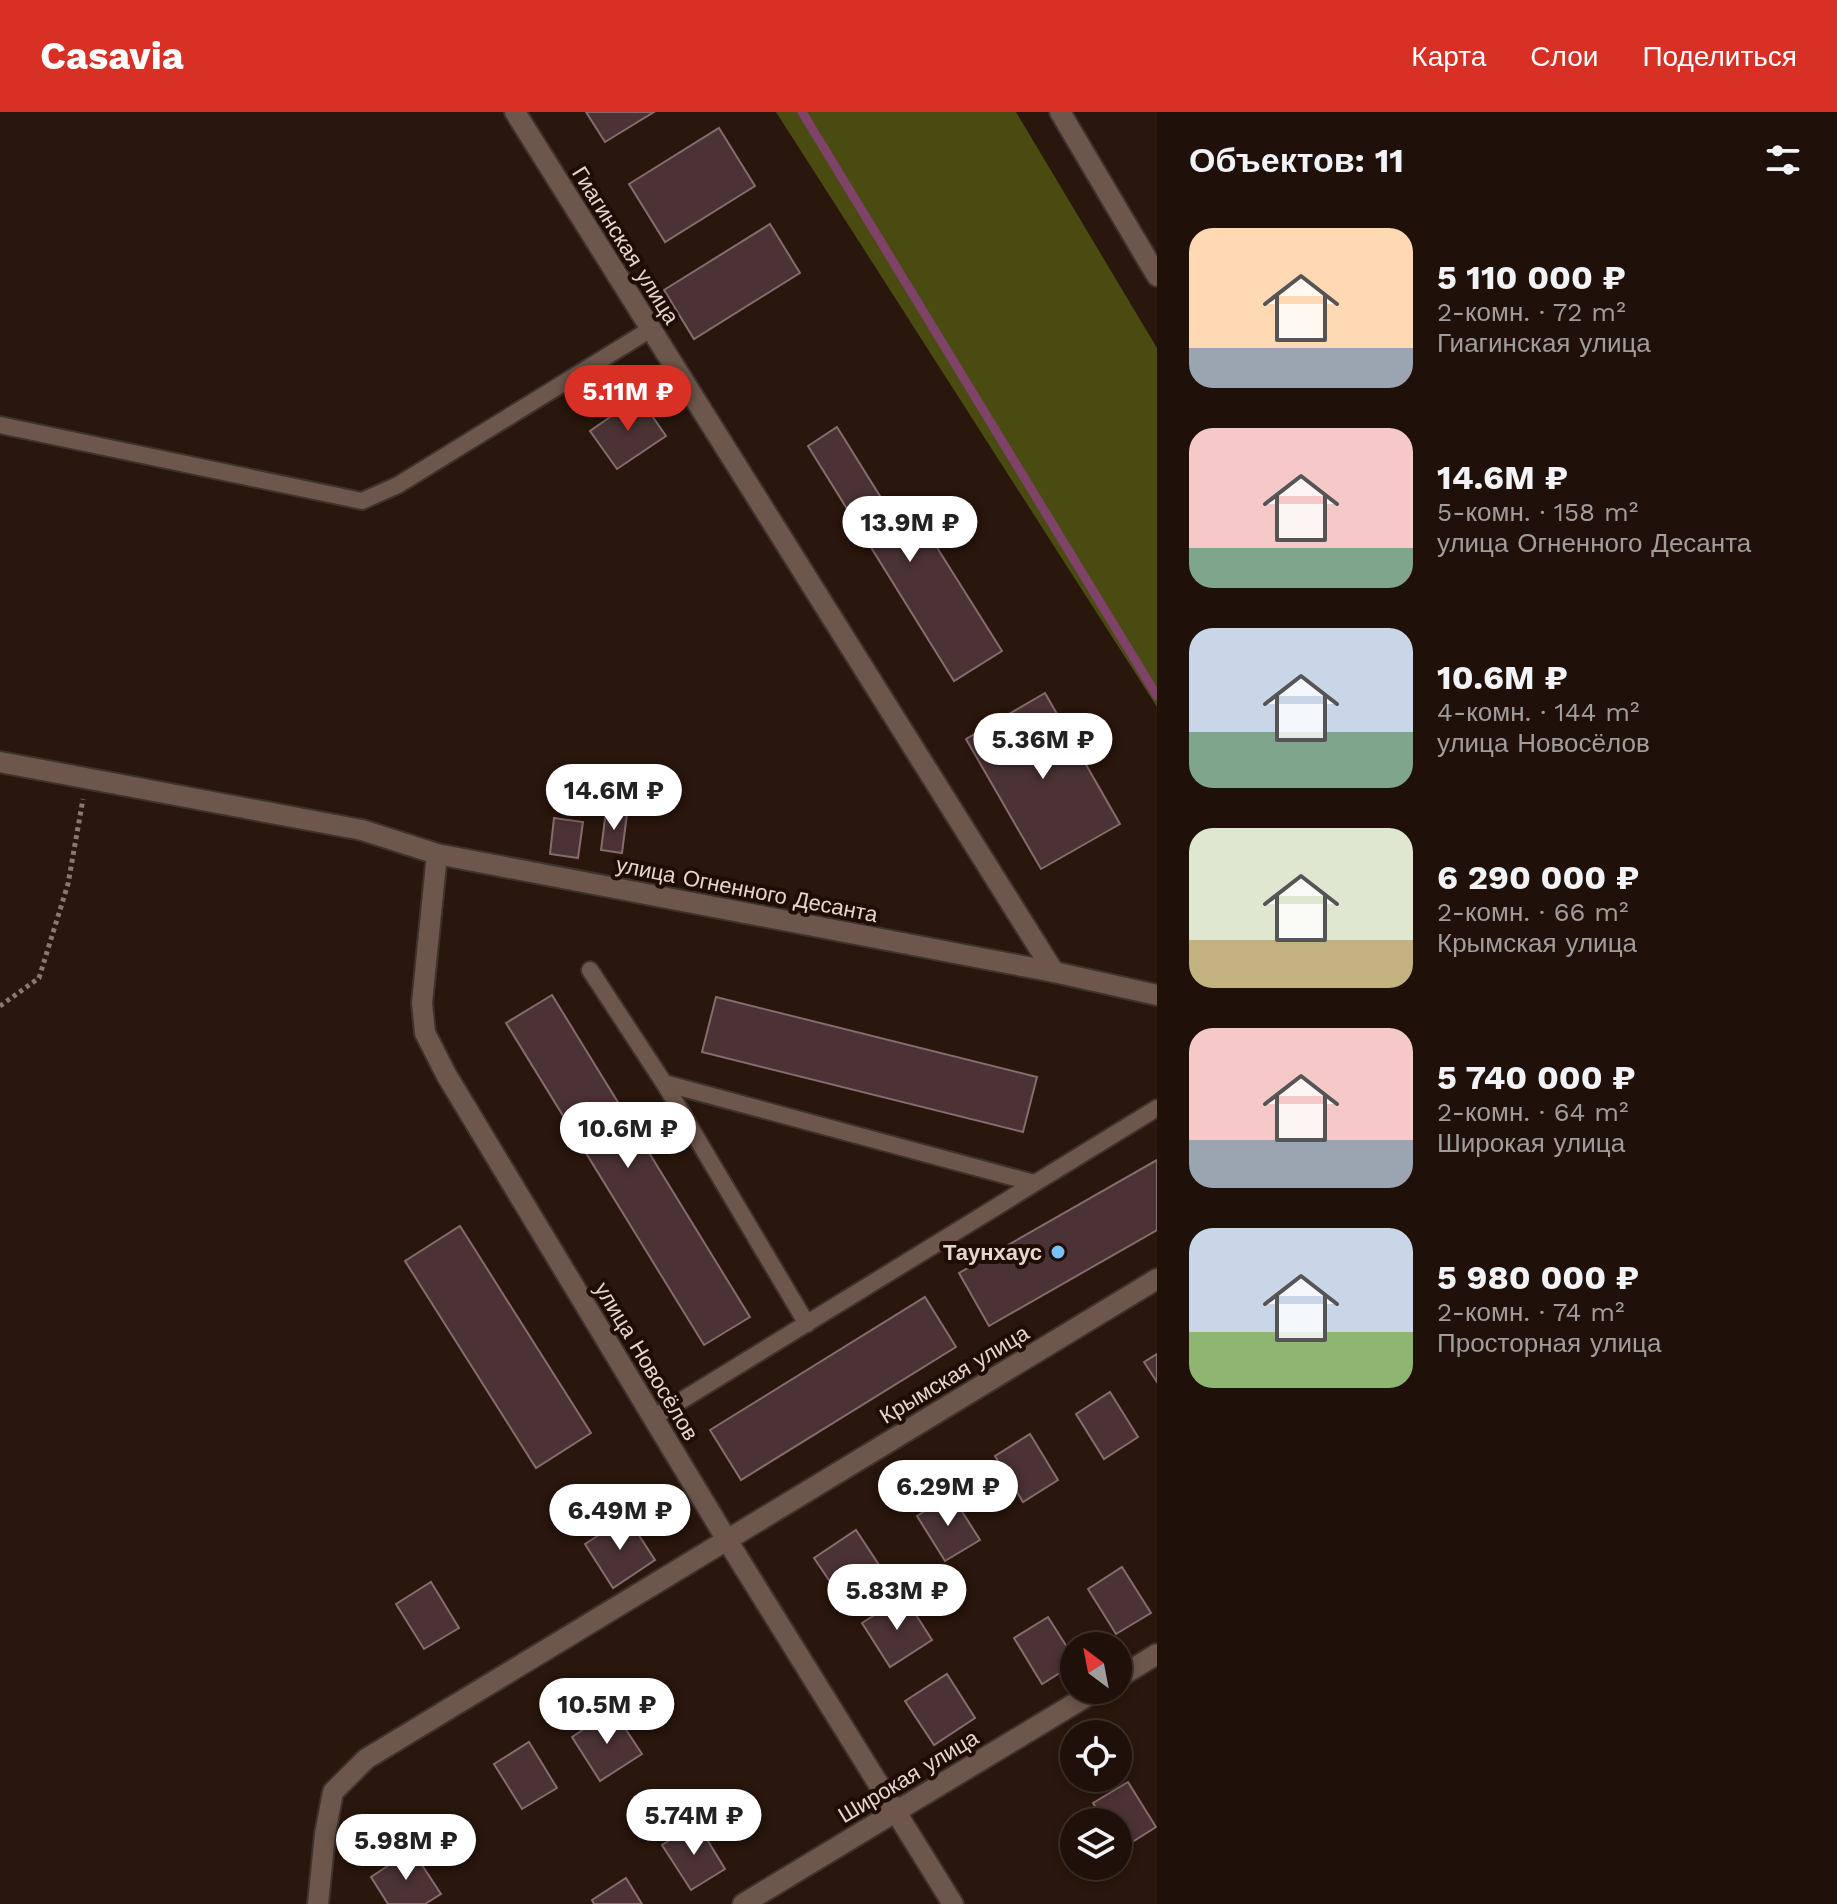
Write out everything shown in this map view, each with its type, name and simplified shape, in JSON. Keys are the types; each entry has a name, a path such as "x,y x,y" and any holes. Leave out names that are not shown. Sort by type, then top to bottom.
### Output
{"street":[{"name":"Гиагинская улица","path":"515,112 1054,972"},
{"path":"1060,112 1157,276"},
{"name":"улица Огненного Десанта","path":"0,762 362,830 437,854 1054,972 1157,995"},
{"name":"улица Новосёлов","path":"437,854 422,1003 425,1033 447,1076 653,1418 953,1904"},
{"name":"Крымская улица","path":"318,1904 333,1792 366,1759 1157,1279"},
{"path":"1132,1669 1157,1654"},
{"name":"Широкая улица","path":"743,1904 1074,1704"}],"lane":[{"path":"0,425 362,501 398,485 651,329"},
{"path":"590,970 664,1083 807,1324"},
{"path":"664,1083 1034,1183"},
{"path":"653,1418 1157,1108"}],"path":[{"path":"0,1006 39,978 68,884 87,778"}],"shaded area":[{"path":"776,112 1016,112 1157,348 1157,707"}],"building":[{"path":"586,112 654,112 605,142"},
{"path":"719,128 755,186 665,242 629,184"},
{"path":"770,224 800,273 694,339 664,290"},
{"path":"639,397 666,436 617,469 590,431"},
{"path":"837,427 908,541 926,530 1002,651 954,681 808,446"},
{"path":"1045,693 1120,824 1041,869 966,739"},
{"path":"606,811 627,814 622,853 601,850"},
{"path":"554,818 583,822 578,858 550,854"},
{"path":"552,995 750,1317 704,1345 506,1023"},
{"path":"716,997 1037,1077 1023,1132 702,1052"},
{"name":"Таунхаус","path":"1157,1160 1157,1230 989,1326 959,1273"},
{"path":"460,1226 591,1433 536,1468 405,1261"},
{"path":"925,1297 956,1347 741,1480 710,1430"},
{"path":"1157,1354 1157,1382 1144,1362"},
{"path":"1110,1392 1138,1437 1104,1459 1076,1414"},
{"path":"1030,1434 1058,1480 1023,1502 995,1456"},
{"path":"951,1494 980,1540 945,1561 917,1516"},
{"path":"627,1517 655,1560 613,1588 585,1544"},
{"path":"856,1530 885,1574 843,1601 814,1558"},
{"path":"1122,1567 1151,1613 1115,1632 1088,1589"},
{"path":"431,1582 459,1628 424,1649 396,1604"},
{"path":"904,1596 932,1640 890,1667 862,1623"},
{"path":"1048,1617 1060,1636 1060,1673 1042,1684 1014,1638"},
{"path":"947,1674 975,1718 934,1745 905,1701"},
{"path":"613,1710 642,1754 600,1781 572,1737"},
{"path":"529,1742 557,1788 522,1809 494,1764"},
{"path":"1132,1788 1156,1827 1132,1842 1132,1808 1096,1808 1093,1803 1111,1792 1132,1792"},
{"path":"697,1823 725,1869 691,1890 662,1845"},
{"path":"412,1850 441,1894 425,1904 388,1904 371,1877"},
{"path":"626,1878 642,1904 594,1904 592,1900"}],"waterway":[{"path":"802,112 1157,696"}],"place":[{"name":"Таунхаус","path":"1058,1252"}]}
